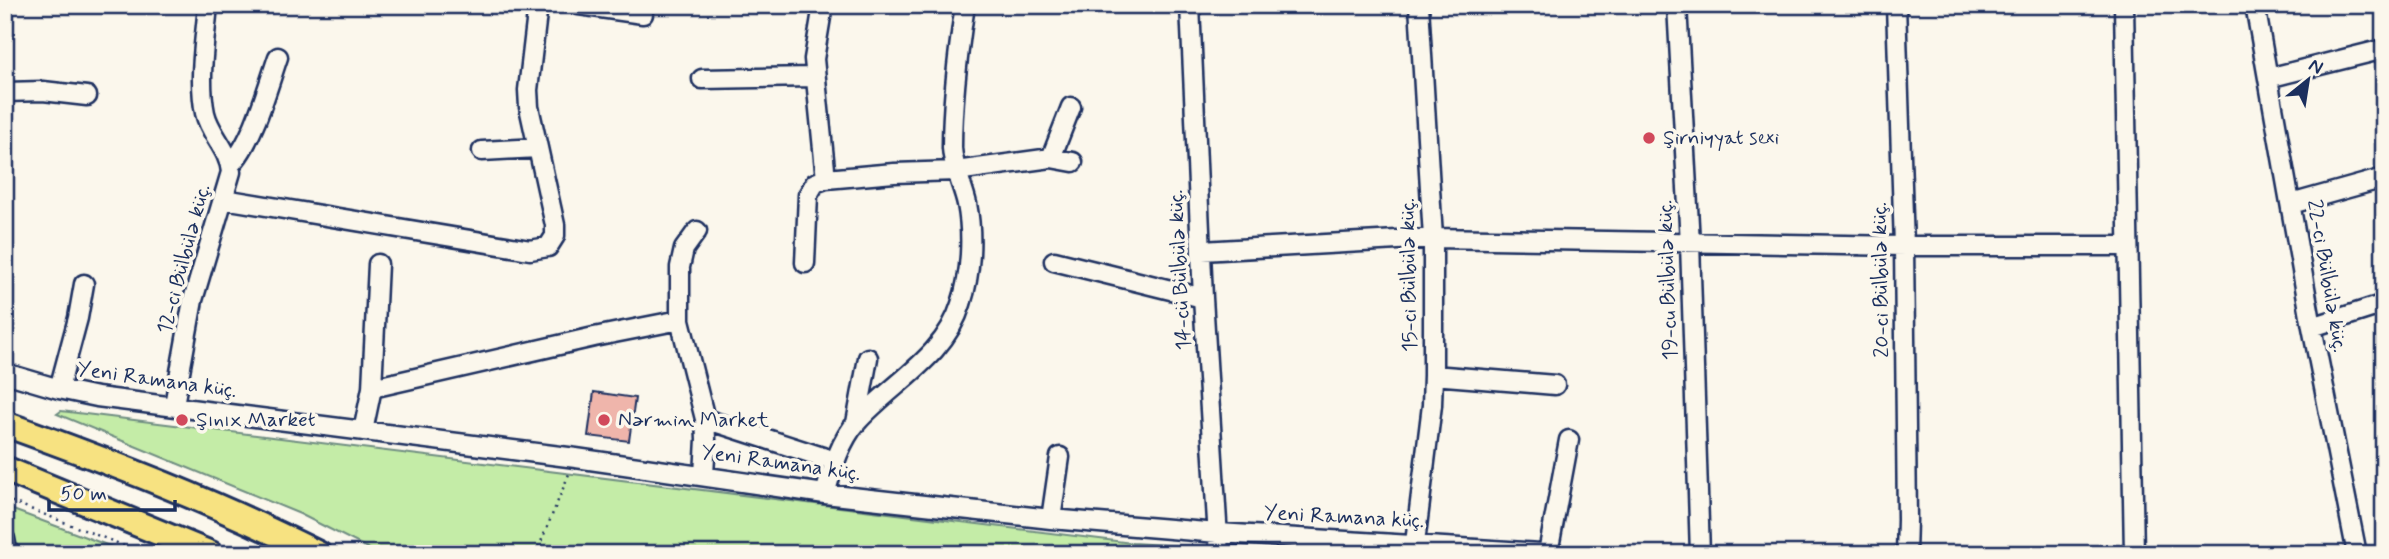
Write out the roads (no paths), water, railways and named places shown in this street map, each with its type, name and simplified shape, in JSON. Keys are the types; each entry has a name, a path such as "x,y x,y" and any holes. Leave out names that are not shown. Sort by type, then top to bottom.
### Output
{"highway":[{"path":"5,424 98,457 206,501 318,554"},
{"path":"5,469 211,554"}],"street":[{"name":"12-ci Bülbülə küç.","path":"174,405 193,300 229,182 230,165 205,113 202,85 208,5"},
{"path":"224,199 530,250 548,247 555,236 555,225 529,107 528,90 538,5"},
{"path":"579,5 643,14"},
{"path":"823,5 814,59 814,77 826,178"},
{"path":"825,494 835,461 856,423 943,341 961,305 969,261 970,226 952,150 965,5"},
{"name":"14-cü Bülbülə küç.","path":"1190,5 1203,298 1219,554"},
{"name":"15-ci Bülbülə küç.","path":"1415,544 1432,405 1433,375 1433,238 1419,5"},
{"name":"19-cu Bülbülə küç.","path":"1677,5 1690,243 1700,554"},
{"name":"20-ci Bülbülə küç.","path":"1896,5 1905,246 1908,520 1906,554"},
{"path":"2124,5 2134,554"},
{"name":"22-ci Bülbülə küç.","path":"2255,5 2312,327 2357,554"},
{"path":"2268,78 2384,49"},
{"path":"230,165 241,153 266,94 278,57"},
{"path":"702,79 814,77"},
{"path":"5,92 43,91 87,96"},
{"path":"1051,158 1070,107"},
{"path":"482,151 538,148"},
{"path":"805,263 808,195 815,183 826,178 956,171 1051,158 1073,162"},
{"path":"2291,204 2384,178"},
{"path":"697,231 684,250 680,267 680,320 705,419 704,475"},
{"path":"1202,251 1433,238 1905,246 2128,246"},
{"path":"1054,261 1203,298"},
{"path":"363,431 372,388 378,264"},
{"path":"59,389 84,284"},
{"path":"2312,327 2384,304"},
{"path":"372,388 680,320"},
{"path":"856,423 868,358"},
{"name":"Yeni Ramana küç.","path":"5,373 97,397 704,475 825,494 1324,546 1415,544 1557,554"},
{"path":"1433,375 1555,385"},
{"path":"705,419 835,461"},
{"path":"1548,553 1569,440"},
{"path":"1051,519 1060,457"},
{"path":"5,539 8,554"}],"place":[{"name":"Şirniyyat sexi","path":"1649,138"},
{"name":"Şınıx Market","path":"182,420"},
{"name":"Nərmin Market","path":"604,420"}]}
